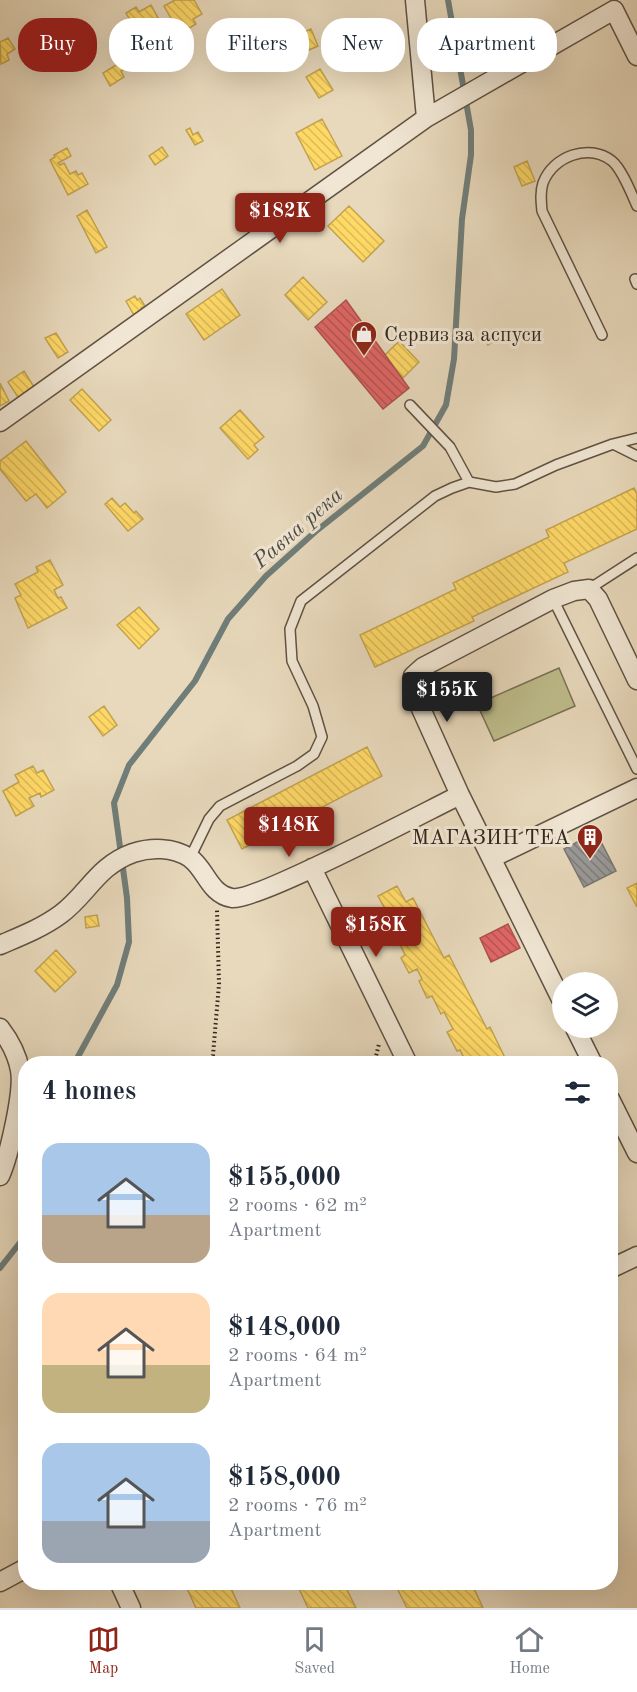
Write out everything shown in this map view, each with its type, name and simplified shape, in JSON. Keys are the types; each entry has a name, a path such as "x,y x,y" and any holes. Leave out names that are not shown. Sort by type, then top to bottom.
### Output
{"street":[{"path":"415,0 426,118"},
{"path":"0,422 426,118 612,5 637,56"},
{"path":"552,981 460,795 413,691 413,676 423,667 553,599 574,591 588,589 598,599 637,680"},
{"path":"492,858 637,788"},
{"path":"0,945 33,931 62,913 110,865 134,853 165,848 190,858 216,891 232,898 248,896 312,868 460,795"},
{"path":"312,868 404,1056"},
{"path":"0,1028 11,1043 18,1063"},
{"path":"580,1038 589,1056"},
{"path":"0,1176 18,1103"},
{"path":"618,1115 637,1153"},
{"path":"618,1265 637,1256"},
{"path":"0,1582 18,1572"},
{"path":"123,1590 131,1608"}],"lane":[{"path":"602,335 542,211 540,197 543,184 557,162 582,153 596,154 615,163 634,194 637,206"},
{"path":"410,405 450,447 469,482"},
{"path":"190,858 208,819 220,806 297,766 314,754 322,737 313,706 292,661 290,629 301,601 435,496 469,482 496,487 515,484 556,465 613,444 637,438"},
{"path":"613,444 637,456"},
{"path":"588,589 637,558"},
{"path":"553,599 637,769"}],"path":[{"path":"213,1056 219,984 216,891"}],"shaded area":[{"path":"559,668 575,706 494,741 477,704"}],"building: Homes":[{"path":"175,0 194,0 202,14 194,18 171,18 164,6"},
{"path":"151,5 158,18 129,18 126,13 136,7 139,12"},
{"path":"311,29 318,46 309,50 309,30"},
{"path":"8,38 15,49 7,54 9,60 1,64 0,42"},
{"path":"109,69 109,72 122,72 124,77 110,86 103,73"},
{"path":"320,69 333,90 319,98 306,77"},
{"path":"322,119 342,156 315,170 296,133"},
{"path":"190,128 193,135 198,132 203,141 195,145 186,130"},
{"path":"162,147 168,156 155,165 149,156"},
{"path":"67,148 71,156 58,163 60,165 64,163 70,174 76,171 78,175 82,173 88,184 68,195 50,160"},
{"path":"527,161 535,181 522,186 514,167"},
{"path":"349,206 384,241 363,262 328,226"},
{"path":"87,210 107,247 96,253 77,216"},
{"path":"303,277 327,302 308,320 285,295"},
{"path":"222,289 240,315 204,340 186,314"},
{"path":"135,296 137,300 140,298 145,306 141,308 144,314 136,319 126,301"},
{"path":"499,330 503,335 488,345 485,340"},
{"path":"56,333 68,352 58,358 45,338"},
{"path":"399,341 419,362 403,378 383,357"},
{"path":"24,371 36,390 20,400 8,382"},
{"path":"0,383 9,401 0,406"},
{"path":"82,389 111,420 99,431 70,400"},
{"path":"240,410 264,437 254,445 258,450 248,459 220,428"},
{"path":"26,441 66,492 47,508 36,494 26,501 0,469 0,461"},
{"path":"634,488 637,494 637,529 564,563 568,572 472,617 474,621 375,667 360,635 456,589 453,583 549,537 546,530"},
{"path":"112,498 120,507 125,503 143,519 128,531 105,504"},
{"path":"50,560 63,585 54,590 67,608 28,628 15,598 21,595 15,584 38,572 36,567"},
{"path":"139,607 159,629 139,649 117,625"},
{"path":"104,706 117,725 103,736 89,717"},
{"path":"367,747 382,776 242,849 227,820"},
{"path":"33,766 37,773 43,770 54,790 41,797 40,793 29,798 34,806 16,816 3,791 19,782 15,775"},
{"path":"637,883 637,907 627,888"},
{"path":"397,886 406,902 413,898 444,958 449,955 487,1029 490,1027 504,1056 463,1056 460,1050 457,1051 447,1032 453,1029 444,1012 441,1014 432,996 427,998 419,981 422,979 417,969 409,973 401,958 405,955 399,942 394,945 377,913 385,909 378,896"},
{"path":"97,915 99,926 86,928 85,917"},
{"path":"56,950 76,972 55,992 35,971"},
{"path":"188,1590 232,1590 240,1608 196,1608"},
{"path":"300,1590 347,1590 356,1608 308,1608"},
{"path":"398,1590 475,1590 483,1608 407,1608"}],"building: Shops":[{"name":"Сервиз за аспуси","path":"346,300 409,388 383,409 315,327"},
{"path":"508,924 520,948 491,962 480,938"}],"building: Industry":[{"name":"МАГАЗИН ТЕА","path":"596,832 616,871 584,887 564,849"}],"waterway":[{"name":"Равна река","path":"78,1056 117,985 129,942 127,898 114,803 129,765 195,681 228,619 266,576 315,532 423,446 446,405 454,359 462,219 471,155 471,130 448,0"},
{"name":"Равна река","path":"0,1268 18,1245"}],"place":[{"name":"Сервиз за аспуси","path":"364,357"},
{"name":"МАГАЗИН ТЕА","path":"590,860"}]}
